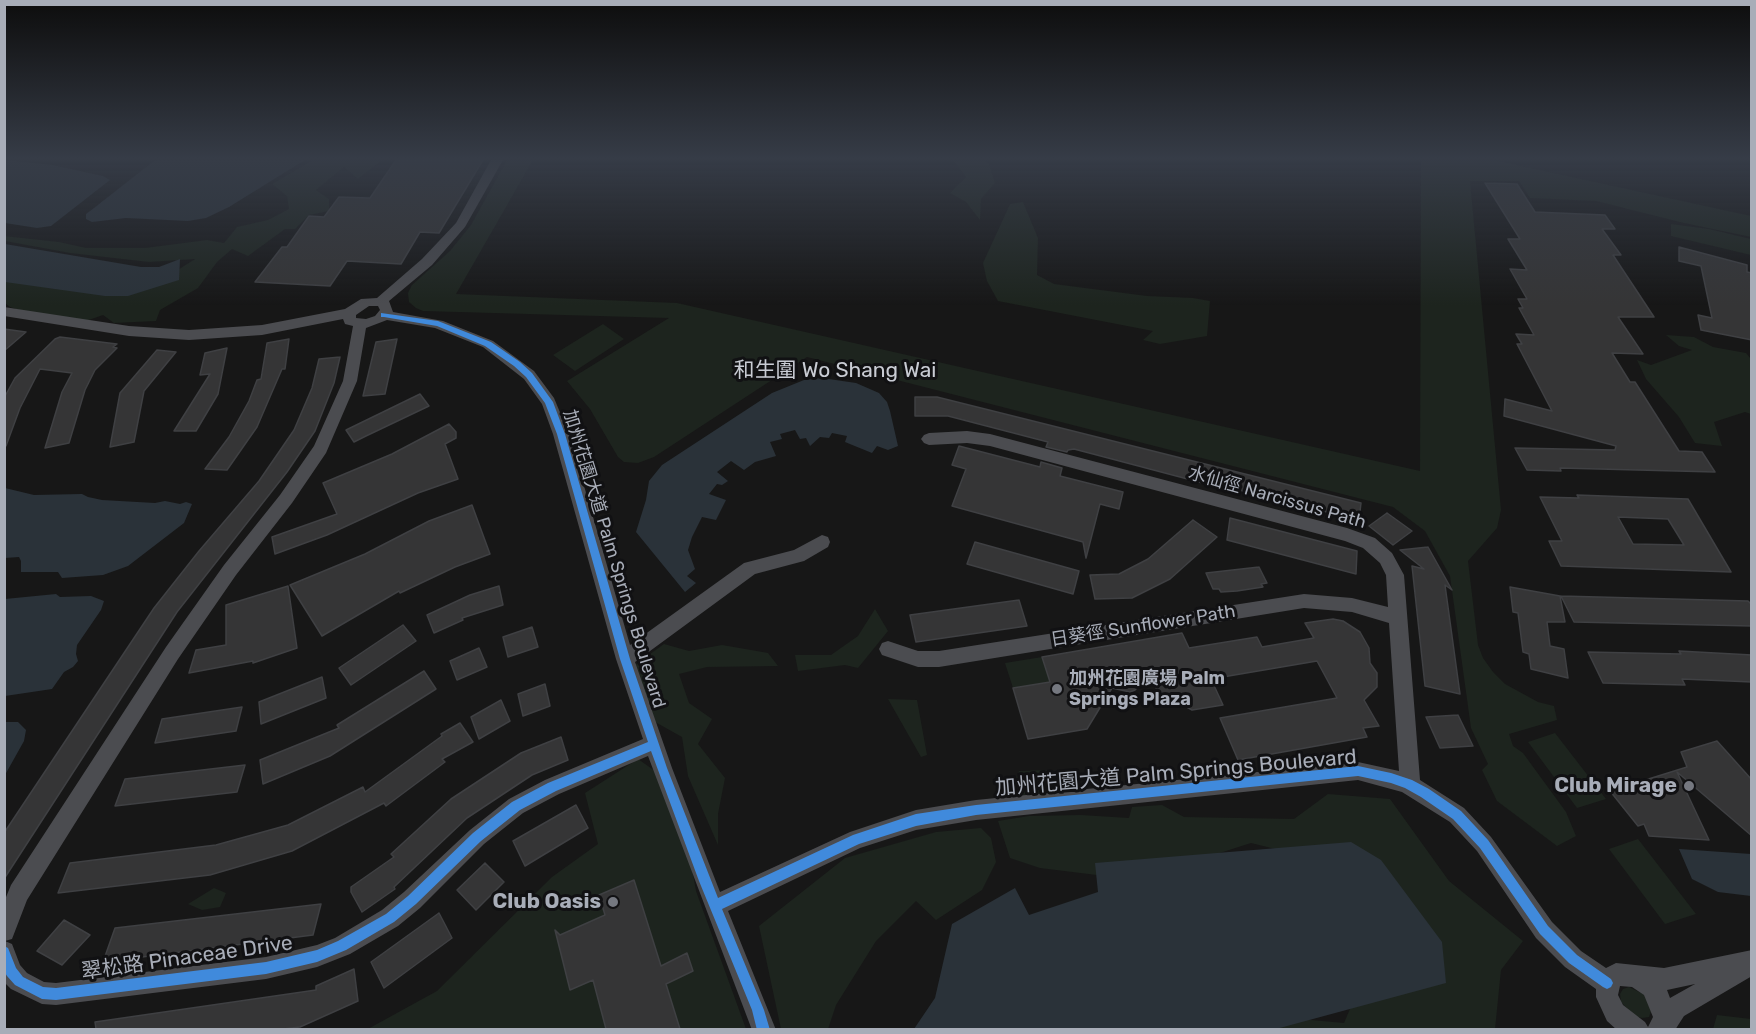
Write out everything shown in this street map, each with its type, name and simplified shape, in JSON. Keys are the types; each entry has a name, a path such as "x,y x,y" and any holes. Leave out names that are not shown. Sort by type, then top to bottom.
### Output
{"street":[{"path":"4,311 129,331 189,335 262,330 355,319 374,322 382,308 451,236 470,208"},
{"path":"4,931 18,893 172,653 223,579 286,499 320,449 350,381 355,319 359,304 382,308"},
{"name":"加州花園大道 Palm Springs Boulevard","path":"382,308 438,324 488,344 517,364 540,388 552,410 561,434 624,659 716,906 759,1010 764,1029"},
{"name":"水仙徑 Narcissus Path","path":"929,439 967,437 990,440 1358,538 1378,550 1392,567 1397,584 1410,785"},
{"path":"624,659 750,568 798,556 822,542"},
{"name":"日葵徑 Sunflower Path","path":"888,649 918,658 939,659 1304,601 1352,605 1399,618"},
{"name":"翠松路 Pinaceae Drive","path":"4,952 11,972 19,981 42,993 56,994 266,968 317,956 358,937 390,918 412,900 477,837 516,806 552,787 654,744"},
{"name":"加州花園大道 Palm Springs Boulevard","path":"716,906 857,838 916,820 946,814 1342,771 1375,774 1410,785 1441,803 1471,829 1544,930 1573,959 1607,983"},
{"path":"1637,1029 1623,1021 1610,1006 1605,989 1610,977 1616,974 1664,979 1752,962"},
{"path":"1661,1026 1676,1008 1752,962"},
{"path":"1635,976 1652,987 1658,996 1665,1010 1661,1026"}],"shaded area":[{"path":"5,208 74,208 51,226 37,228 5,223"},
{"path":"93,208 226,208 206,218 188,221 126,218 92,222 86,219 86,214"},
{"path":"329,208 329,211 309,215 295,229 285,229 248,256 232,249 217,262 198,288 160,310 156,321 114,323 103,315 86,321 37,316 10,307 5,303 5,265 170,275 195,259 149,262 70,253 5,241 4,236 59,242 86,248 145,248 207,240 224,243 237,227 268,220 289,209"},
{"path":"480,208 505,208 456,294 677,303 1420,471 1421,208 1473,208 1501,510 1497,528 1468,561 1478,645 1483,658 1505,684 1538,702 1554,706 1557,720 1509,734 1513,746 1523,753 1566,812 1576,836 1557,846 1497,801 1482,770 1488,764 1471,728 1450,576 1425,531 1393,507 807,357 654,457 638,463 624,462 618,457 590,409 567,381 669,318 423,311 416,308 409,302 408,293 412,285 450,251 471,225"},
{"path":"971,208 981,208 980,220"},
{"path":"1008,208 1026,208 1038,238 1037,275 1054,284 1147,296 1210,301 1207,336 1160,344 1143,340 1153,331 998,301 987,281 983,263"},
{"path":"1625,208 1715,208 1751,216 1751,237"},
{"path":"1671,224 1709,229 1751,239 1751,255 1671,236"},
{"path":"5,244 141,267 159,267 180,259 179,280 128,296 105,296 5,282"},
{"path":"603,324 624,339 575,371 553,355"},
{"path":"1666,335 1694,337 1713,347 1746,353 1751,359 1751,414 1745,412 1714,422 1722,446 1695,443 1679,417 1646,379 1637,360 1651,365 1692,350 1679,346"},
{"path":"822,378 856,383 879,393 887,402 898,446 888,450 877,446 872,453 845,442 847,436 832,433 829,438 820,437 810,446 806,438 800,439 795,430 780,434 782,439 770,442 776,456 755,462 744,470 731,461 717,472 728,481 722,485 717,484 709,494 726,500 716,520 702,517 692,537 688,550 695,569 687,576 696,583 685,592 636,532 649,481 662,465 772,393 804,380"},
{"path":"5,488 34,495 82,494 102,500 192,504 184,523 128,566 103,575 62,578 58,572 21,572 19,557 5,558"},
{"path":"56,594 60,597 91,596 104,601 101,610 77,645 78,661 64,672 52,689 5,696 5,599"},
{"path":"875,609 888,631 858,668 845,665 798,671 795,655 831,655 858,636"},
{"path":"664,644 689,651 722,645 768,653 778,666 707,667 679,674 689,703 712,719 698,744 725,778 718,814 718,845 688,776 682,737 648,718 628,670"},
{"path":"1042,657 1050,682 1013,688 1005,663"},
{"path":"888,699 917,700 927,755 921,757"},
{"path":"5,722 18,722 26,730 24,741 5,775"},
{"path":"1555,733 1606,799 1577,808 1528,742"},
{"name":"Club Oasis","path":"638,759 662,776 691,863 696,891 746,1029 366,1030 437,991 552,877 598,844 585,793"},
{"path":"1048,770 1056,783 1043,793 1008,796 1019,771"},
{"path":"1328,794 1390,799 1449,881 1523,941 1501,970 1495,1029 1239,1029 1279,1017 1344,1023 1361,983 1328,862 1251,843 1179,866 1113,877 1040,868 1010,858 998,821 1029,816 1081,815 1129,818 1132,807 1162,805 1184,817 1294,819"},
{"path":"981,828 991,838 996,862 982,890 936,920 916,901 876,941 836,1005 828,1029 781,1029 759,926 845,858 936,832"},
{"path":"1638,839 1696,914 1665,924 1609,849"},
{"path":"1351,842 1381,860 1442,942 1446,983 1276,1029 914,1029 935,998 952,924 1015,888 1029,915 1098,892 1095,863"},
{"path":"1679,849 1751,854 1751,896 1718,892 1692,879"},
{"path":"214,888 226,893 220,907 202,910 188,904"},
{"path":"1629,987 1645,995 1651,1011 1649,1017 1634,1016 1621,1002 1620,994 1623,989"},
{"path":"1717,1015 1751,1019 1751,1029 1713,1029"}],"building":[{"path":"331,208 454,208 439,233 420,232 401,264 347,261 330,286 255,282 282,247 287,247 309,216 324,217"},
{"path":"1501,208 1533,208 1535,212 1605,215 1615,229 1602,229 1621,255 1613,255 1654,317 1618,317 1643,354 1612,353 1630,382 1635,382 1679,451 1702,452 1715,472 1560,468 1561,471 1527,470 1515,448 1615,450 1616,446 1504,416 1505,399 1552,411 1517,344 1522,344 1516,334 1534,335 1519,308 1523,308 1518,299 1527,299 1510,269 1527,270 1508,239 1520,239"},
{"path":"1679,247 1747,265 1747,272 1752,273 1752,340 1701,330 1698,315 1712,318 1701,266 1679,261"},
{"path":"4,329 26,332 4,351"},
{"path":"60,337 117,344 113,347 117,348 95,370 85,390 69,443 45,448 62,392 72,373 40,369 20,408 6,446 4,446 4,398 15,378 55,339"},
{"path":"289,339 285,369 282,369 257,427 227,470 205,469 229,437 249,401 257,380 261,379 267,343"},
{"path":"397,339 385,394 363,396 376,342"},
{"path":"227,348 218,394 196,431 174,431 210,374 200,375 205,353"},
{"path":"157,350 176,352 144,391 134,442 110,447 120,393"},
{"path":"340,357 334,383 315,431 287,472 177,612 4,879 4,833 154,608 259,481 294,430 312,388 319,359"},
{"path":"420,394 429,406 354,442 346,430"},
{"path":"915,397 937,397 1361,503 1359,520 1214,484 1214,486 1074,449 1067,452 1046,447 1048,442 948,416 915,416"},
{"path":"449,424 456,432 456,438 445,444 458,479 418,493 327,535 275,554 272,537 337,514 323,483 392,454"},
{"path":"959,446 1040,467 1041,462 1062,468 1060,476 1123,492 1119,509 1100,504 1086,558 1083,542 952,506 966,469 952,465"},
{"path":"1577,495 1688,499 1731,572 1561,566 1549,541 1562,541 1540,497 1579,498","holes":["1618,517 1668,519 1684,545 1633,544"]},
{"path":"472,505 490,554 455,567 400,593 399,591 322,636 290,585 365,554 429,521"},
{"path":"1387,513 1412,531 1393,545 1369,526"},
{"path":"1230,518 1357,551 1356,574 1227,540"},
{"path":"1193,520 1217,537 1170,579 1132,598 1095,599 1090,575 1119,574 1148,559"},
{"path":"975,542 1079,571 1073,594 967,564"},
{"path":"1428,547 1452,590 1445,585 1460,694 1425,686 1412,566 1424,569 1400,550"},
{"path":"1259,567 1267,583 1261,584 1263,587 1237,591 1221,592 1219,589 1213,589 1206,573"},
{"path":"288,586 297,648 253,663 253,661 189,673 196,650 226,645 226,605"},
{"path":"499,586 503,605 462,618 463,620 434,633 427,615 470,595"},
{"path":"1510,587 1560,596 1565,622 1547,622 1550,646 1564,649 1568,678 1531,669 1529,654 1523,652 1518,613 1513,612"},
{"path":"1561,596 1748,601 1752,605 1752,626 1574,622"},
{"path":"1019,600 1027,626 916,642 910,615"},
{"name":"加州花園廣場 Palm Springs Plaza","path":"1333,619 1343,621 1360,632 1369,648 1370,663 1377,673 1377,687 1364,700 1379,726 1363,728 1367,737 1238,760 1220,718 1337,698 1317,661 1211,679 1223,705 1192,710 1157,690 1150,674 1135,690 1130,692 1112,688 1087,729 1028,739 1013,688 1050,682 1042,657 1182,633 1189,648 1257,637 1262,647 1314,638 1305,623"},
{"path":"403,625 416,641 351,685 339,668"},
{"path":"532,627 538,647 508,657 503,637"},
{"path":"479,648 487,667 457,680 450,661"},
{"path":"1679,651 1752,655 1752,682 1682,679 1685,685 1603,683 1588,652 1681,654"},
{"path":"424,671 436,689 330,756 263,784 260,760 339,728 337,725"},
{"path":"322,677 326,698 261,724 259,702"},
{"path":"545,684 550,706 523,716 518,694"},
{"path":"501,700 510,721 479,739 471,717"},
{"path":"242,707 236,731 155,743 162,719"},
{"path":"1458,715 1473,746 1440,748 1426,717"},
{"path":"460,723 473,742 442,759 445,762 386,806 384,803 292,851 210,875 58,893 70,863 216,845 288,825 363,787 365,792 442,736 441,734"},
{"path":"561,737 568,760 532,775 467,818 394,887 395,889 362,912 351,892 351,887 394,857 391,854 451,799 521,753"},
{"name":"Club Mirage","path":"1717,741 1752,780 1752,836 1677,772 1709,840 1649,836 1644,824 1638,826 1610,791 1687,767 1681,752"},
{"path":"245,765 237,792 115,806 125,779"},
{"path":"576,805 588,828 525,866 513,841"},
{"path":"485,863 504,882 476,910 457,890"},
{"path":"634,880 661,966 687,953 693,971 666,984 680,1029 606,1029 593,980 570,990 555,930 560,935 605,915 599,895"},
{"path":"321,904 313,935 103,962 115,928"},
{"path":"439,913 452,938 384,988 371,962"},
{"path":"64,920 90,935 62,965 37,951"},
{"path":"354,969 358,1001 300,1027 283,1029 96,1029 95,1022 316,990 316,986"}],"cycle path":[{"path":"384,315 438,324 488,344 529,375 549,402 561,434 625,659 662,768 764,1030"},
{"path":"4,952 11,972 19,981 42,993 56,994 266,968 317,956 342,946 390,918 412,900 477,837 516,806 552,787 654,744"},
{"path":"715,906 857,839 916,820 976,810 1358,771 1408,784 1457,815 1484,844 1544,930 1573,959 1607,983"}],"place":[{"name":"加州花園廣場 Palm Springs Plaza","path":"1057,689"},
{"name":"Club Mirage","path":"1689,786"},
{"name":"Club Oasis","path":"613,902"}],"district":[{"name":"和生圍 Wo Shang Wai","path":"835,371"}]}
